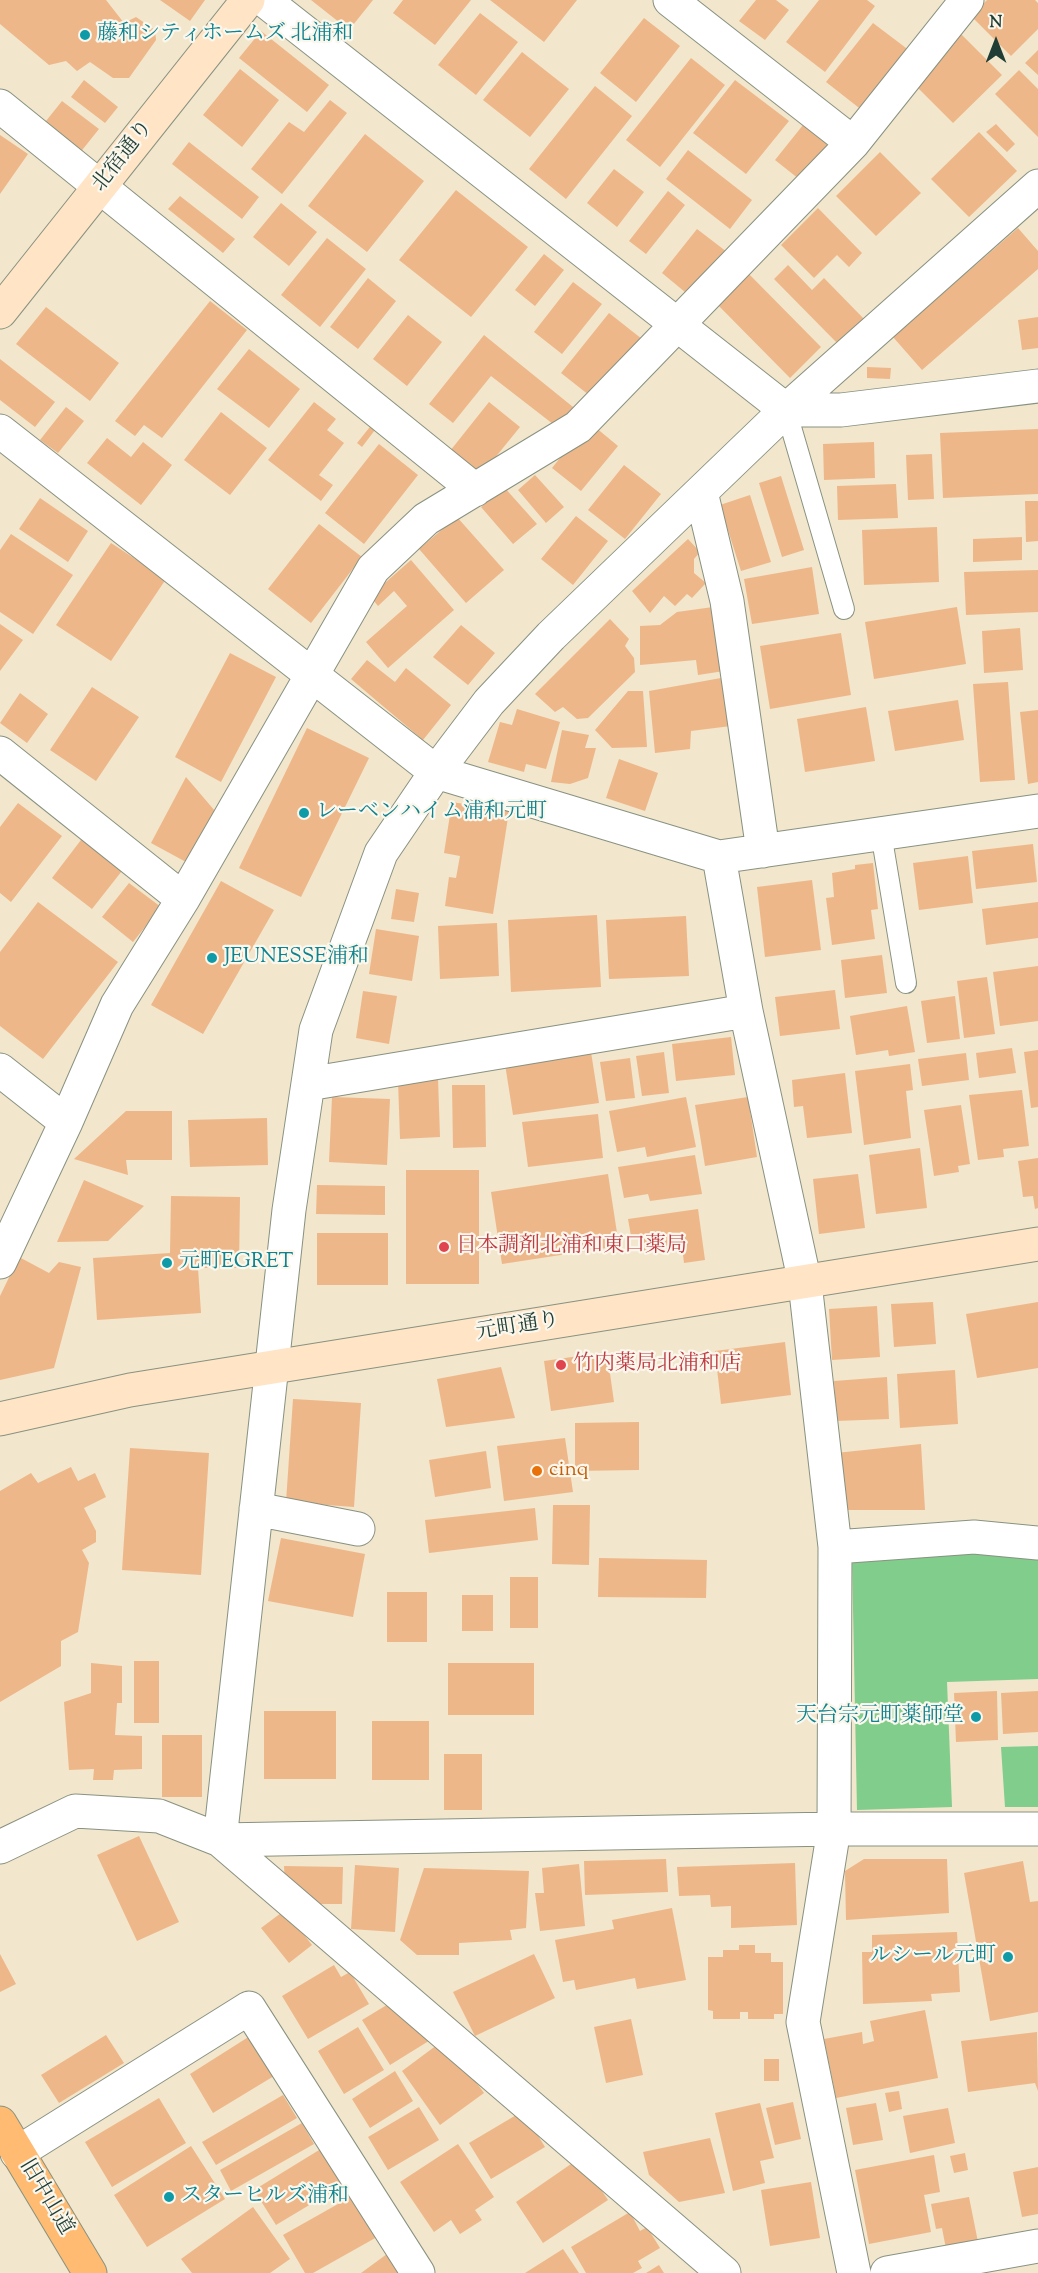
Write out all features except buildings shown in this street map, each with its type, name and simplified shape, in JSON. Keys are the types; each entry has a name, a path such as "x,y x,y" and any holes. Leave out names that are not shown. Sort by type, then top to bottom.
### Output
{"main road":[{"name":"旧中山道","path":"0,2123 90,2273"}],"street":[{"name":"北宿通り","path":"0,312 248,0"},
{"path":"264,0 786,410 841,410 1038,386"},
{"path":"670,0 853,143"},
{"path":"0,1262 66,1122 117,1005 183,899 373,569 426,519 578,427 853,143 967,0"},
{"path":"0,106 475,490"},
{"path":"220,1840 289,1210 316,1030 381,853 436,772 489,702 551,636 786,410 1038,186"},
{"path":"0,431 436,772 719,857 1038,811"},
{"path":"701,492 727,601 763,850"},
{"path":"0,753 183,899"},
{"path":"719,857 746,1011 805,1283 835,1547 834,1829 802,2022 854,2273"},
{"path":"308,1084 746,1011"},
{"path":"0,1070 66,1122"},
{"name":"元町通り","path":"0,1419 130,1390 1038,1244"},
{"path":"256,1509 358,1529"},
{"path":"835,1547 974,1537 1038,1543"},
{"path":"0,1847 75,1811 159,1816 220,1840 724,2273"},
{"path":"220,1840 834,1829 1038,1829"},
{"path":"17,2152 249,2008 418,2273"},
{"path":"886,2273 1038,2246"}],"lane":[{"path":"786,410 844,609"},
{"path":"881,834 906,983"}],"green space":[{"path":"977,1549 1038,1556 1038,1679 947,1682 952,1807 857,1810 852,1558"},
{"path":"1038,1746 1038,1807 1005,1807 1001,1747"}],"place":[{"name":"藤和シティホームズ 北浦和","path":"85,35"},
{"name":"レーベンハイム浦和元町","path":"304,813"},
{"name":"JEUNESSE浦和","path":"212,958"},
{"name":"日本調剤北浦和東口薬局","path":"444,1247"},
{"name":"元町EGRET","path":"167,1263"},
{"name":"竹内薬局北浦和店","path":"561,1365"},
{"name":"cinq","path":"537,1471"},
{"name":"天台宗元町薬師堂","path":"976,1717"},
{"name":"ルシール元町","path":"1008,1957"},
{"name":"スターヒルズ浦和","path":"169,2197"}]}
